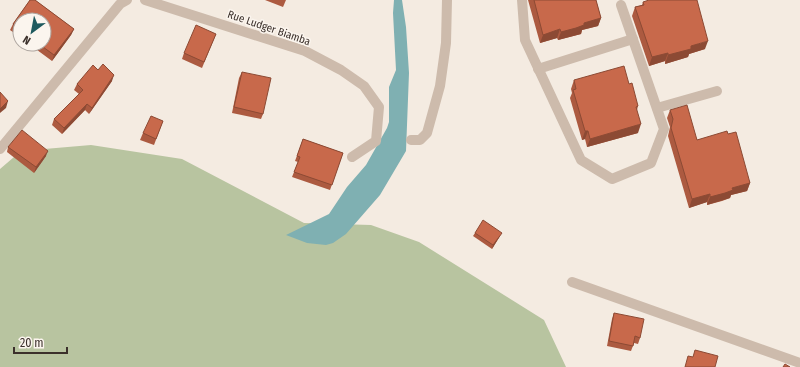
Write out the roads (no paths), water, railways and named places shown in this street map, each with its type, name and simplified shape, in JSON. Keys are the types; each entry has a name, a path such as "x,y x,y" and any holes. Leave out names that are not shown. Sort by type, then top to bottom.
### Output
{"street":[{"path":"0,149 120,4 127,0"},
{"path":"411,140 420,140 427,133 440,86 446,43 447,0"},
{"path":"522,0 525,40 581,160 612,179 652,163 664,129 621,5"},
{"name":"Rue Ludger Biamba","path":"153,1 304,51 340,70 364,86 378,107 376,141 352,157"},
{"path":"538,69 633,39"},
{"path":"656,108 717,91"},
{"path":"572,282 800,363"}],"water":[{"path":"394,0 402,0 406,27 409,73 406,151 380,195 346,234 333,243 326,245 307,243 286,235 329,214 347,187 366,165 387,128 389,122 389,87 396,70 393,13"}]}
